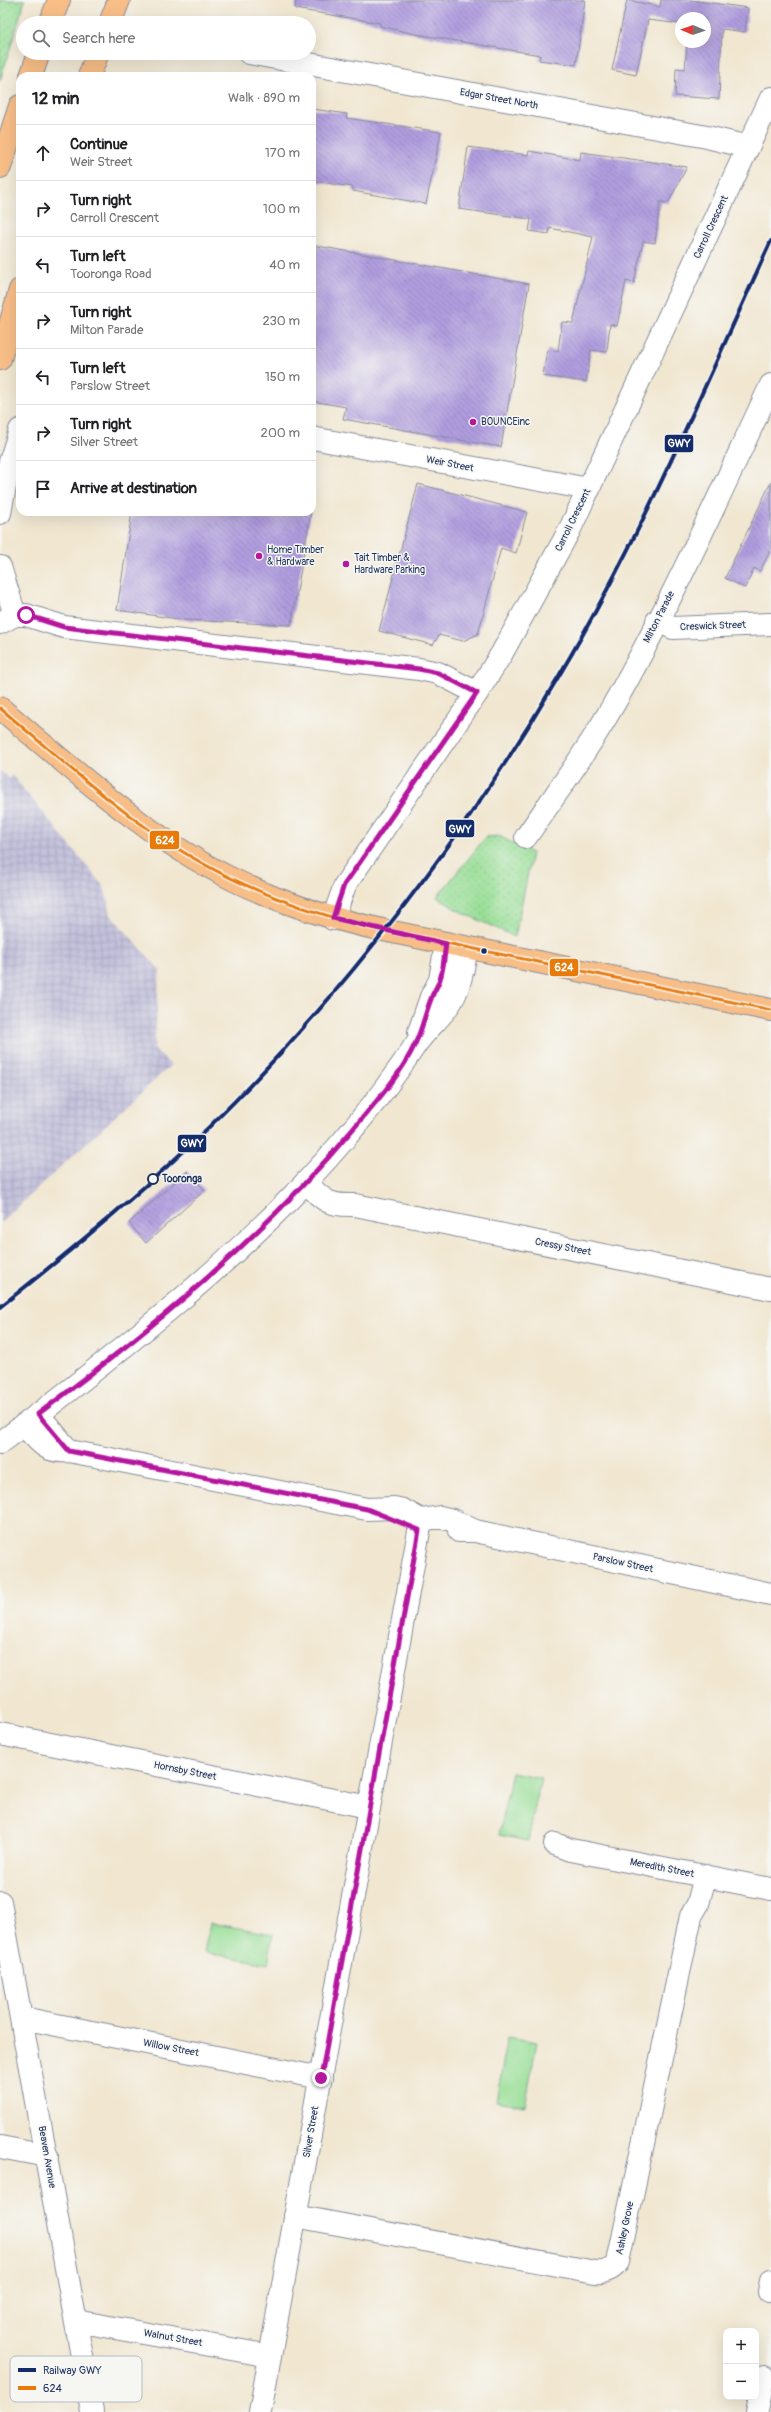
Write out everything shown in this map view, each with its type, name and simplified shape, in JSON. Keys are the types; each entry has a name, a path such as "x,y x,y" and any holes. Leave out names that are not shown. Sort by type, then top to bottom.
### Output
{"main road":[{"path":"53,16 59,0"},
{"path":"113,16 119,0"},
{"path":"32,72 36,60"},
{"path":"91,72 95,60"},
{"path":"0,167 16,118"},
{"path":"0,359 16,304"},
{"path":"0,709 82,777 173,845 234,880 280,901 333,918 446,944 771,1010"}],"street":[{"name":"Edgar Street North","path":"288,60 707,136 748,147"},
{"name":"Carroll Crescent","path":"333,918 344,885 477,693 544,577 588,489 771,98"},
{"name":"Milton Parade","path":"526,837 619,696 707,523 771,385"},
{"name":"Weir Street","path":"316,439 588,489"},
{"path":"0,513 9,465 16,443"},
{"path":"0,567 7,619 26,615 64,627 419,669 438,673 477,693"},
{"name":"Creswick Street","path":"657,621 673,628 771,624"},
{"path":"415,1044 431,997 440,980 446,944"},
{"path":"0,1442 82,1382 187,1294 253,1236 311,1178 374,1104 415,1044 456,992 467,948"},
{"name":"Cressy Street","path":"311,1178 328,1203 337,1206 356,1205 771,1289"},
{"name":"Parslow Street","path":"31,1420 48,1449 55,1452 69,1451 367,1509 420,1525 475,1531 771,1594"},
{"name":"Silver Street","path":"260,2412 420,1525"},
{"name":"Hornsby Street","path":"0,1734 369,1807"},
{"name":"Meredith Street","path":"555,1844 571,1850 771,1888"},
{"name":"Ashley Grove","path":"295,2216 595,2272 602,2272 613,2268 618,2262 691,1916 698,1904 699,1875"},
{"name":"Beaven Avenue","path":"0,1902 82,2356"},
{"name":"Willow Street","path":"22,2018 321,2078"},
{"path":"0,2147 47,2156"},
{"name":"Walnut Street","path":"76,2321 270,2356"},
{"path":"757,2412 764,2376"},
{"name":"Beaven Avenue","path":"90,2402 92,2412"}],"shaded area":[{"path":"0,771 9,778 12,775 104,887 111,915 160,970 154,1049 171,1065 0,1223"}],"green space":[{"path":"0,0 25,0 20,16 16,16 16,29 0,81"},
{"path":"499,836 532,853 515,937 459,911 437,897 486,837"},
{"path":"512,1772 541,1778 528,1841 499,1835"},
{"path":"210,1923 273,1934 268,1964 204,1952"},
{"path":"508,2037 537,2042 525,2106 496,2101"}],"building":[{"path":"296,0 585,0 576,65 539,60 540,55 415,34 380,26 380,23 295,9"},
{"path":"627,0 660,7 661,0 690,0 748,8 745,32 722,29 719,99 675,96 676,68 685,69 687,48 711,48 711,12 675,12 675,23 648,20 636,75 612,70"},
{"path":"316,110 347,114 346,118 441,132 426,204 353,191 353,187 316,182"},
{"path":"468,147 528,155 529,151 580,160 581,152 687,167 668,203 660,202 655,243 643,241 634,283 626,281 617,326 610,324 607,352 591,350 586,382 543,376 547,350 558,351 562,322 573,323 593,237 550,228 549,234 529,231 531,219 459,209"},
{"path":"316,246 529,284 501,447 343,419 346,407 316,402"},
{"path":"771,482 771,549 760,571 754,568 745,588 725,578"},
{"path":"418,484 527,512 516,553 501,548 478,634 463,641 439,635 433,645 379,631"},
{"path":"131,516 310,516 291,625 185,620 117,610"},
{"path":"187,1171 205,1190 146,1243 129,1223"}],"rail line":[{"name":"GWY","path":"0,1307 80,1242 158,1175 208,1128 257,1078 306,1025 353,970 399,913 442,854 484,795 523,734 590,622 645,515 771,241"}],"transit line":[{"name":"624","path":"0,708 98,791 148,829 202,863 241,883 281,900 364,926 771,1010"}],"place":[{"name":"BOUNCEinc","path":"473,422"},
{"name":"Home Timber & Hardware","path":"259,556"},
{"name":"Tait Timber & Hardware Parking","path":"346,564"},
{"name":"Tooronga","path":"153,1179"}],"route":[{"path":"26,615 64,627 419,669 438,673 477,693 344,885 333,918 357,925 446,944 442,974 431,997 415,1044 395,1076 343,1141 316,1172 253,1236 187,1294 82,1382 38,1414 53,1434 69,1451 367,1509 419,1530 321,2078"}]}
